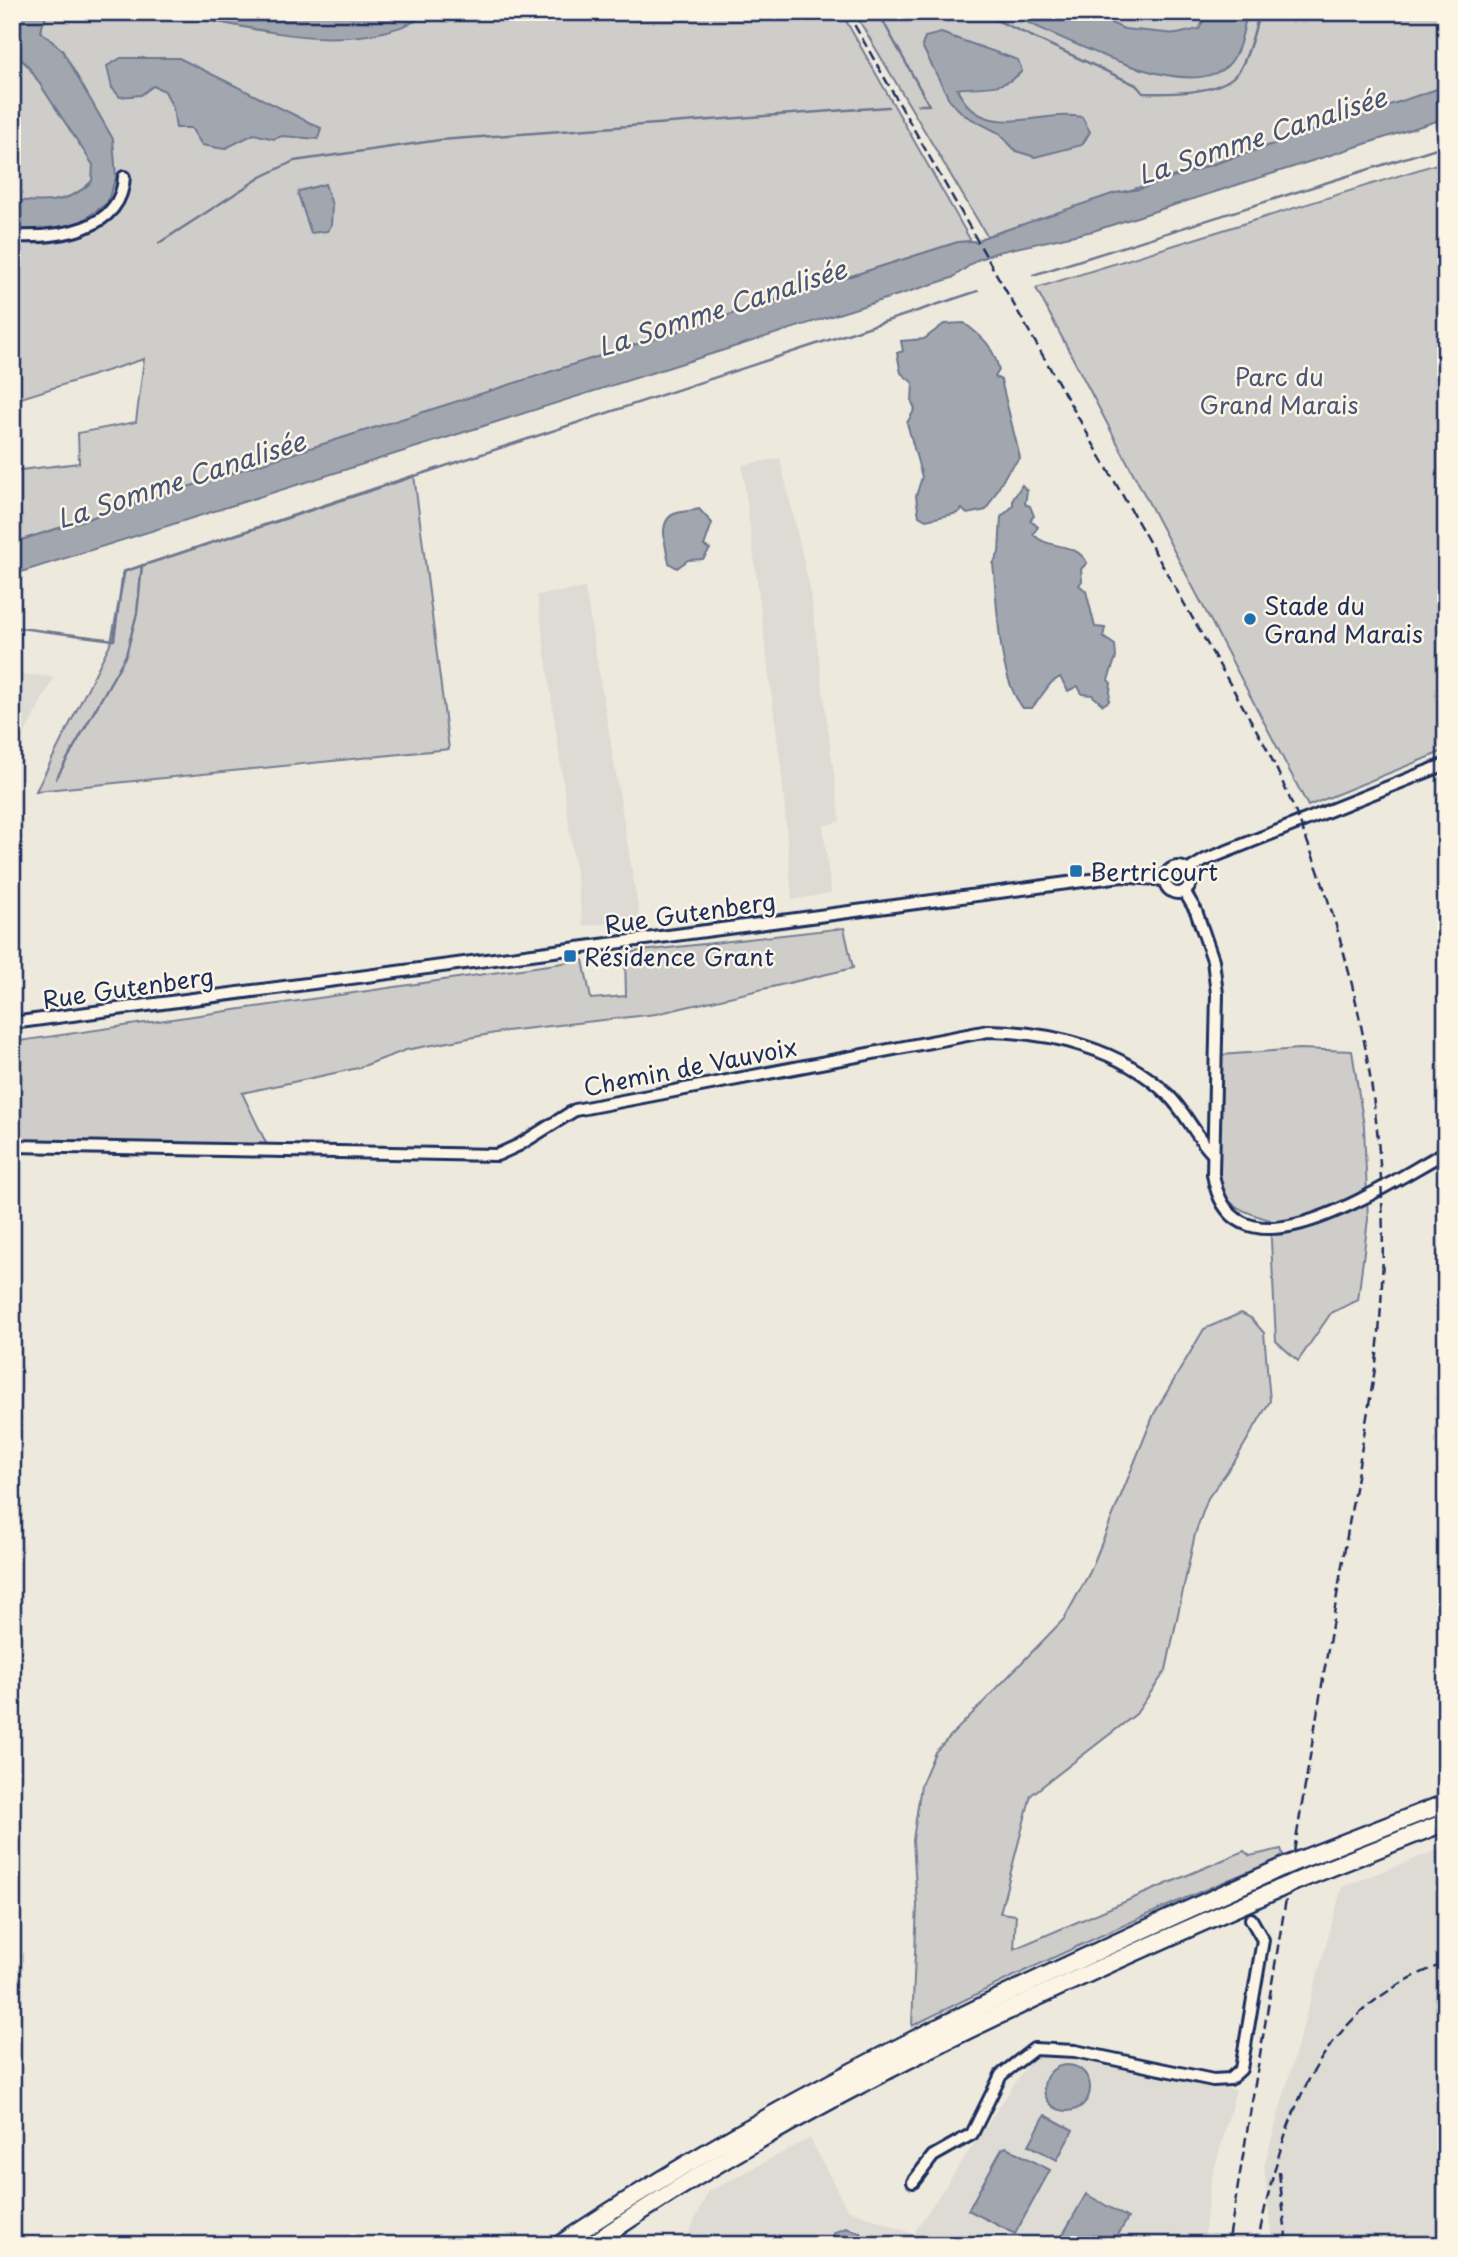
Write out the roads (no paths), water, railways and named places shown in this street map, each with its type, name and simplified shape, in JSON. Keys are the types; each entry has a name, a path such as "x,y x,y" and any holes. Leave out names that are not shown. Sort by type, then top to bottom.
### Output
{"highway":[{"path":"559,2245 698,2157 885,2053 1054,1970 1290,1864 1446,1803"},
{"path":"591,2245 757,2140 892,2067 1286,1885 1446,1822"}],"street":[{"path":"12,236 51,237 79,231 116,207 123,192 124,177"},
{"path":"1187,871 1206,860 1446,764"},
{"path":"1180,867 1187,871 1191,882 1184,891 1171,891 1165,880 1171,869 1180,867"},
{"name":"Rue Gutenberg","path":"12,1023 1087,880 1122,876 1165,880"},
{"path":"1184,891 1196,911 1213,960 1217,994 1213,1154 1215,1187 1224,1205 1242,1220 1266,1227 1294,1225 1326,1217 1446,1152"},
{"name":"Chemin de Vauvoix","path":"12,1146 497,1155 519,1145 575,1110 988,1031 1027,1031 1057,1038 1124,1062 1168,1094 1213,1154"},
{"path":"913,2182 933,2156 972,2134 1001,2075 1034,2049 1075,2051 1163,2072 1213,2080 1230,2079 1241,2069 1263,1940 1251,1919"}],"waterway":[{"path":"878,12 929,105 918,105"},
{"path":"979,12 1136,85 1143,93 1196,91 1233,78 1246,56 1260,12"},
{"path":"159,243 261,177 294,161 440,140 888,107"},
{"path":"1033,275 1446,145"},
{"path":"12,627 114,640 123,572 978,291"},
{"path":"56,779 126,655 137,613 142,565"}],"railway":[{"path":"847,12 1266,747 1299,820 1326,894 1348,970 1365,1048 1377,1126 1382,1204 1382,1284 1376,1363 1228,2245"},
{"path":"1257,2245 1279,2155 1293,2114 1311,2075 1335,2040 1364,2009 1401,1984 1446,1963"},
{"path":"1279,2172 1287,2245"}],"place":[{"name":"Stade du Grand Marais","path":"1250,619"},
{"name":"Bertricourt","path":"1076,871"},
{"name":"Résidence Grant","path":"570,956"}],"water label":[{"name":"La Somme Canalisée","path":"1262,135"},
{"name":"La Somme Canalisée","path":"722,307"},
{"name":"La Somme Canalisée","path":"181,479"}],"park label":[{"name":"Parc du Grand Marais","path":"1279,390"}]}
